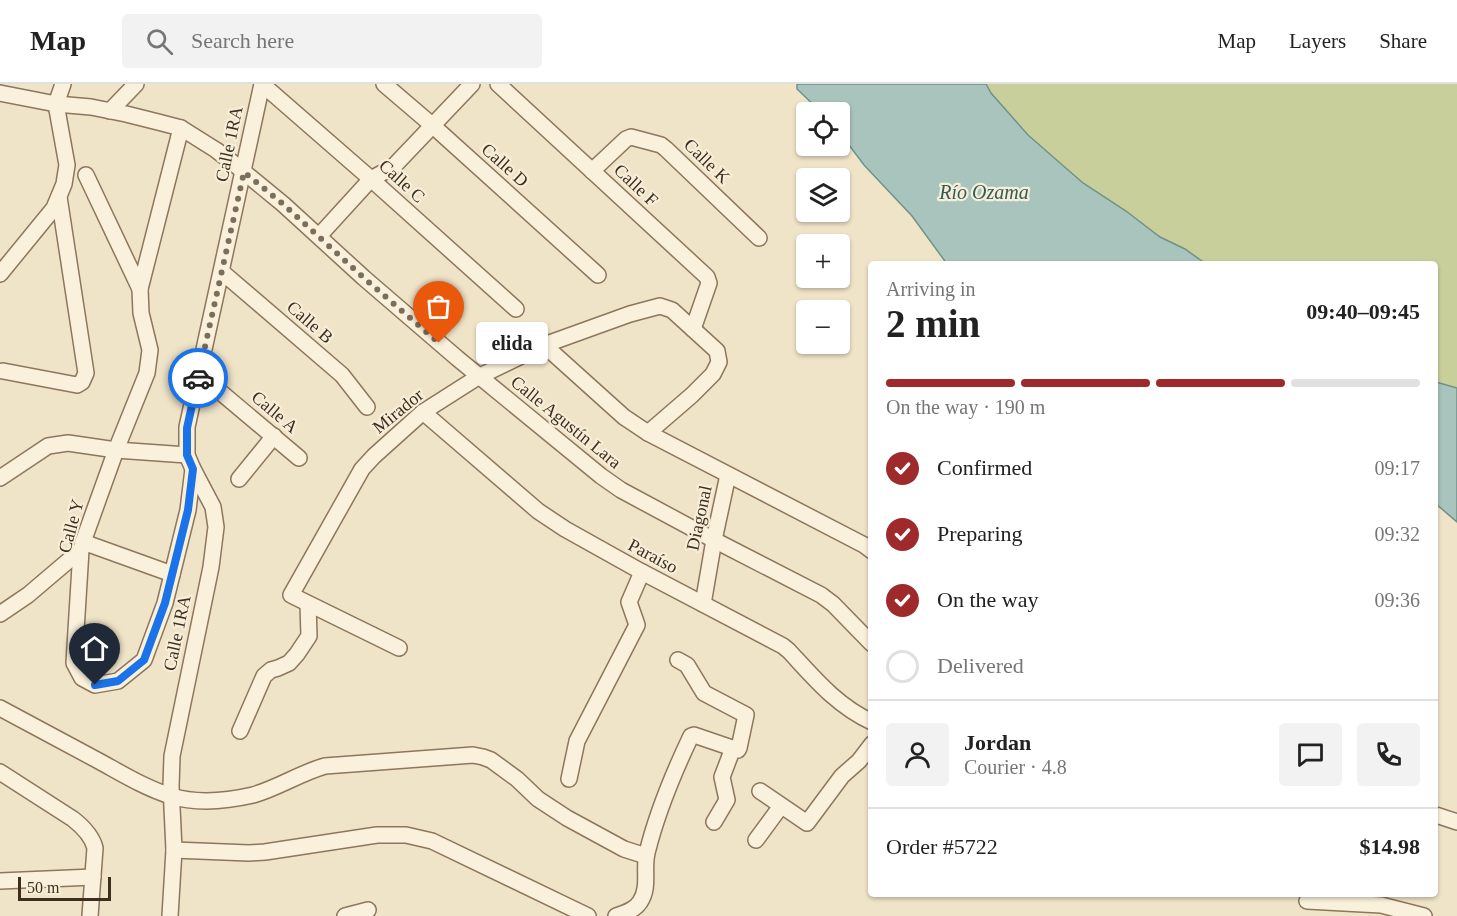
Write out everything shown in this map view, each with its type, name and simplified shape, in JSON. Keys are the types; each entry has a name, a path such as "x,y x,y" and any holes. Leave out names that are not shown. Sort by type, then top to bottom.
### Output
{"street":[{"path":"0,274 54,208 64,184 67,165 56,104 63,84"},
{"path":"110,111 136,84"},
{"name":"Calle 1RA","path":"170,916 174,850 171,796 172,756 211,567 216,527 213,507 190,462 187,428 262,84"},
{"name":"Calle C","path":"262,84 516,309"},
{"name":"Calle D","path":"384,84 598,275"},
{"path":"319,236 371,179 393,167 471,84"},
{"name":"Calle F","path":"498,84 707,277 709,283 693,329"},
{"name":"Calle Agustín Lara","path":"0,93 56,104 110,111 181,128 216,150 319,236 478,377 612,484 828,599 868,640"},
{"name":"Calle Y","path":"181,128 140,289 141,313 150,350 147,372 82,546 74,663 82,678 95,685 118,681 144,660 165,603 188,510 190,462"},
{"name":"Calle K","path":"592,171 631,137 661,145 759,238"},
{"path":"86,175 140,289"},
{"path":"3,371 77,385 82,382 86,373 59,197"},
{"name":"Calle B","path":"222,272 342,375 367,407"},
{"name":"Mirador","path":"308,604 291,596 291,593 362,469 423,412 478,377 544,345 630,314 660,306 672,310 717,351 719,362 713,375 648,433"},
{"path":"544,345 624,417 648,433 868,548"},
{"name":"Calle A","path":"199,374 299,458"},
{"name":"Paraíso","path":"423,412 538,511 565,530 786,648 825,690 844,706 868,720"},
{"path":"239,479 274,436"},
{"path":"0,478 48,446 68,443 190,462"},
{"name":"Diagonal","path":"703,604 728,475"},
{"path":"0,614 28,595 82,546 172,574"},
{"path":"569,779 577,741 636,628 637,622 629,602 642,572"},
{"path":"240,731 264,676 271,670 289,663 309,636 308,604 399,648"},
{"path":"616,916 634,908 640,902 646,886 646,856 669,784 691,736 694,735 738,750 747,715 704,693 687,665 678,660"},
{"path":"0,708 136,782 171,796 199,800 224,800 253,794 325,766 474,755 483,757 491,760 517,779 538,799 567,818 624,849 646,856"},
{"path":"714,822 727,801 722,777 732,748"},
{"path":"760,791 807,823 842,776 868,749"},
{"path":"0,772 73,819 94,843 90,916"},
{"path":"756,840 781,806"},
{"path":"1438,816 1457,822"},
{"path":"174,850 257,853 377,835 419,837 432,841 588,916"},
{"path":"0,881 93,877"},
{"path":"1307,901 1382,900 1424,916"},
{"path":"345,916 368,910"}],"green space":[{"path":"986,84 1457,84 1457,388 1438,383 1438,261 1202,261 1185,249 1160,237 1083,183 1028,135 991,93"}],"water":[{"name":"Río Ozama","path":"797,84 986,84 991,93 1028,135 1083,183 1160,237 1185,249 1202,261 945,261 912,216 864,165 850,146 850,102 811,102 797,89"},
{"path":"1438,383 1457,388 1457,522 1438,506"}],"way so far":[{"path":"198,378 244,172 439,343"}],"place":[{"name":"elida","path":"439,343"}],"route":[{"path":"95,685 118,681 144,660 165,603 188,510 193,469 187,455 187,428 198,378"}]}
